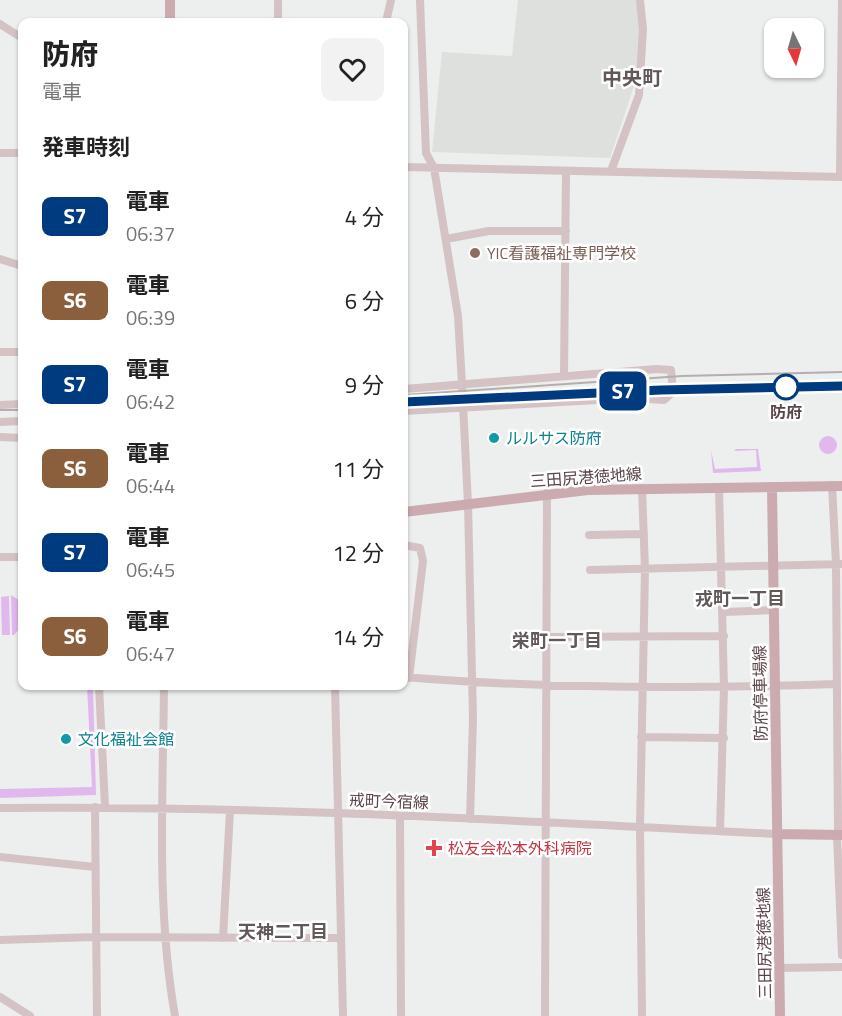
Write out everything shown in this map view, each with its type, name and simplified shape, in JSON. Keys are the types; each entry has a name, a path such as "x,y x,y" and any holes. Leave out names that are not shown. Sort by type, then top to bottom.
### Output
{"main road":[{"path":"170,0 170,18"},
{"name":"三田尻港徳地線","path":"408,512 547,493 642,488 719,489 837,485"},
{"name":"防府停車場線","path":"772,488 778,834"},
{"path":"778,834 839,833"},
{"name":"三田尻港徳地線","path":"778,834 780,1016"}],"street":[{"path":"278,0 278,18"},
{"path":"387,18 391,0"},
{"path":"420,0 426,153 434,168 458,316 468,504 471,682 470,819"},
{"path":"610,171 639,95 643,29 640,0"},
{"path":"408,167 841,176 842,0"},
{"path":"0,24 18,35"},
{"path":"0,153 18,153"},
{"path":"564,376 566,171"},
{"path":"446,239 489,231 566,231"},
{"path":"0,259 18,265"},
{"path":"0,352 18,352"},
{"path":"408,389 667,369 673,374 673,392 664,400 633,398 408,411"},
{"path":"0,405 18,404"},
{"path":"0,422 18,422"},
{"path":"0,437 18,438"},
{"path":"837,485 842,955"},
{"path":"642,488 645,569 640,827 642,1016"},
{"path":"719,489 724,612 724,738 720,831"},
{"path":"545,1016 547,493"},
{"path":"589,535 644,534"},
{"path":"408,546 420,548 423,561 408,663"},
{"path":"0,556 18,557"},
{"path":"590,570 839,564"},
{"path":"724,612 774,610"},
{"path":"548,637 724,636"},
{"path":"408,677 471,682 485,680 548,686 643,688 724,688 838,683"},
{"path":"99,690 105,806"},
{"path":"164,690 162,808 166,938 175,1016"},
{"path":"335,690 343,1016"},
{"path":"641,736 724,738"},
{"name":"戒町今宿線","path":"0,808 105,806 400,816 778,834"},
{"path":"95,807 94,937 97,1016"},
{"path":"223,938 230,811"},
{"path":"400,816 401,1016"},
{"path":"0,858 95,867"},
{"path":"0,940 94,937 340,938"},
{"path":"779,968 842,967"},
{"path":"0,997 30,1016"}],"shaded area":[{"path":"518,0 637,0 641,37 635,83 610,158 432,152 442,52 512,56"},
{"path":"824,436 832,436 837,441 835,452 824,454 819,449 819,441"},
{"path":"736,449 758,449 761,471 713,473 711,450 715,469 757,467 756,450 734,451"},
{"path":"11,595 18,599 18,630 12,635"},
{"path":"9,596 10,635 2,635 1,597"},
{"path":"87,690 93,690 96,795 0,798 0,789 92,787"}],"railway":[{"path":"408,395 682,376 842,372"},
{"path":"476,399 661,390 842,386"},
{"path":"0,410 18,410"}],"train":[{"name":"S7","path":"408,402 661,390 842,386"}],"place":[{"name":"YIC看護福祉専門学校","path":"475,253"},
{"name":"防府","path":"786,387"},
{"name":"ルルサス防府","path":"494,438"},
{"name":"文化福祉会館","path":"66,739"},
{"name":"松友会松本外科病院","path":"434,848"}],"district":[{"name":"中央町","path":"632,77"},
{"name":"戎町一丁目","path":"740,598"},
{"name":"栄町一丁目","path":"557,640"},
{"name":"天神二丁目","path":"283,931"}]}
